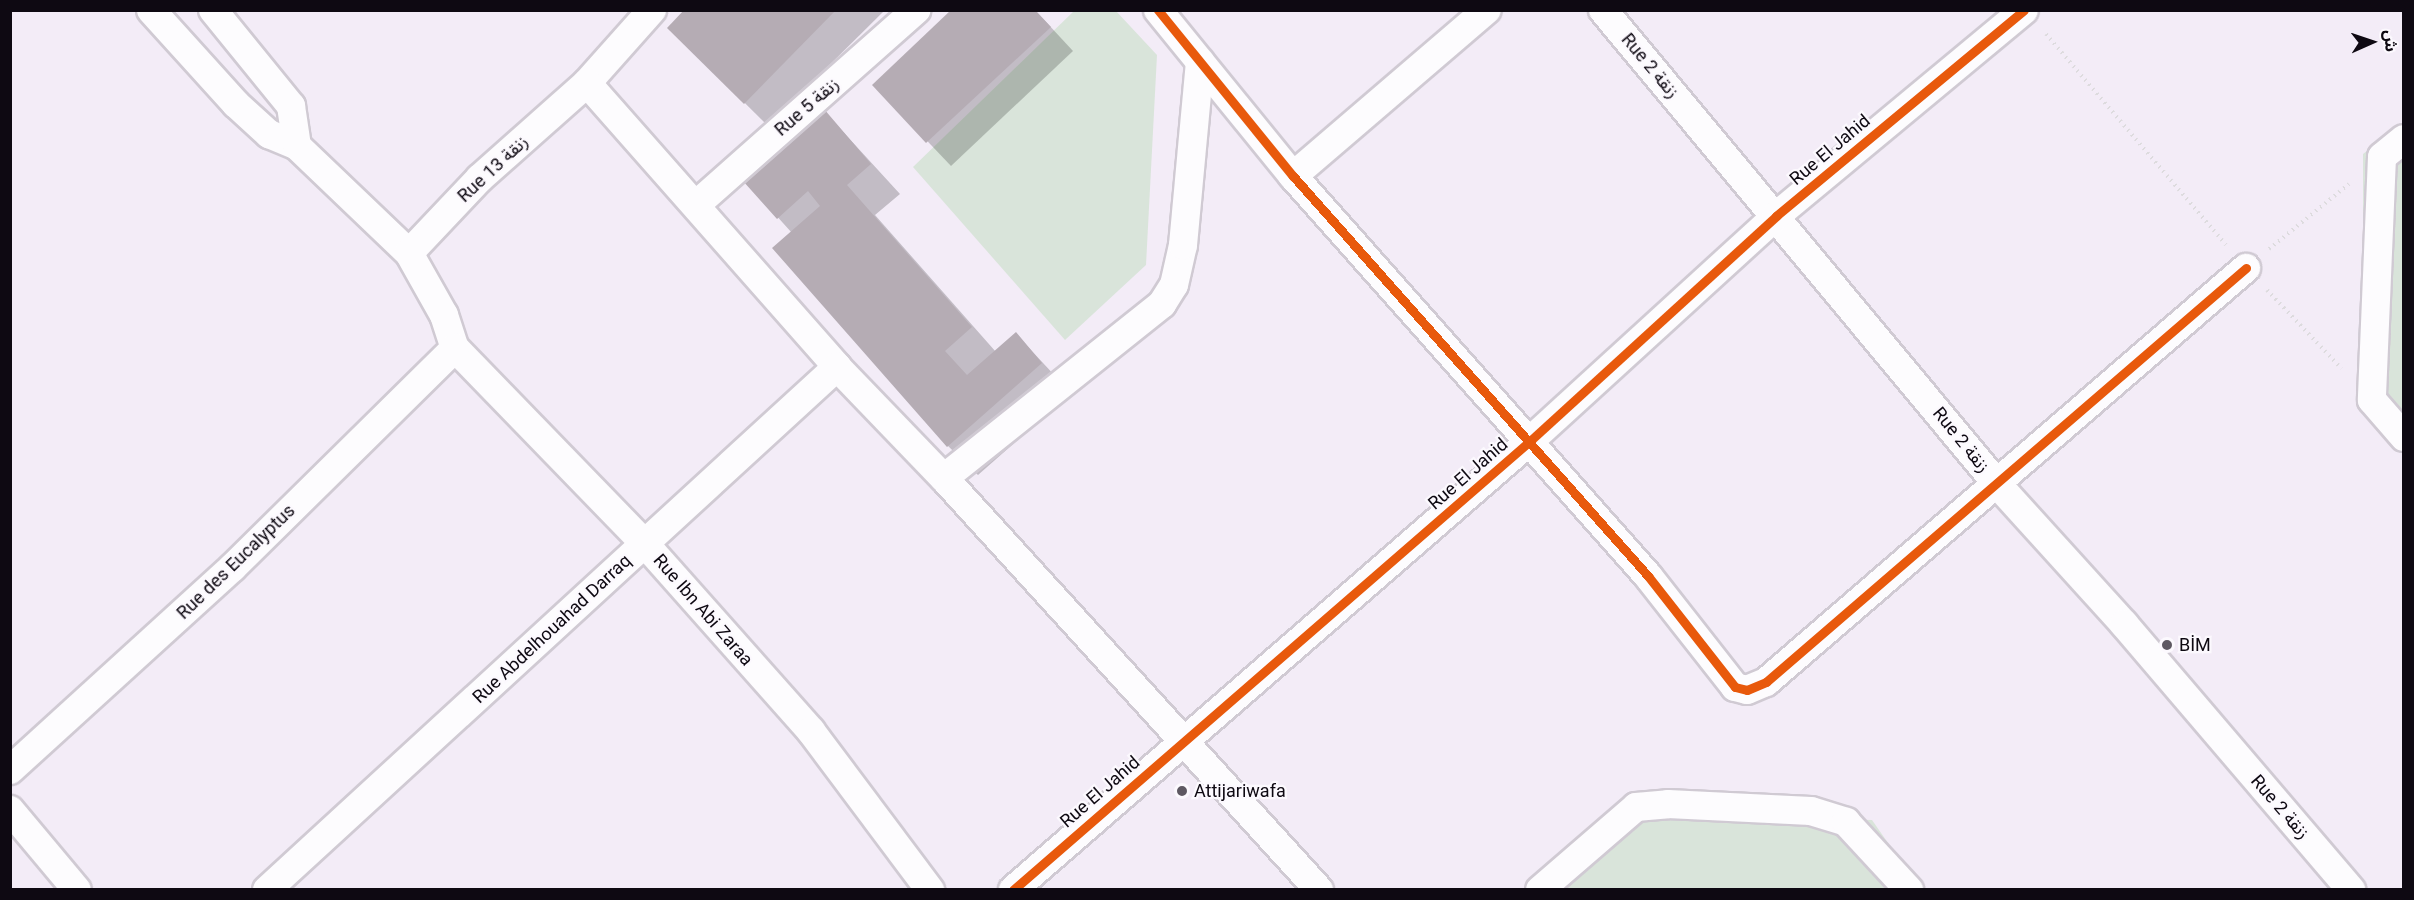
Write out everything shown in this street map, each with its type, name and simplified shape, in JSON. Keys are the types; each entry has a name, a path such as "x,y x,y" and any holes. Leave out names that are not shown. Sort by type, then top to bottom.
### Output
{"street":[{"path":"151,10 236,104 269,134 297,146 410,253 444,315 455,348"},
{"path":"213,10 291,106 297,146"},
{"name":"Rue 13 زنقة","path":"410,253 480,178 587,83 652,10"},
{"name":"Rue 5 زنقة","path":"697,204 916,10"},
{"path":"1158,10 1293,176 1531,440 1648,576 1735,687 1747,690 1766,682 1998,485 2246,268"},
{"path":"1293,176 1487,10"},
{"name":"Rue 2 زنقة","path":"1603,10 1998,485 2124,624 2351,890"},
{"name":"Rue El Jahid","path":"1012,890 1531,440 1776,216 2032,19"},
{"path":"944,478 1162,304 1174,285 1183,245 1200,62"},
{"path":"587,83 697,204 837,367 944,478 1319,890"},
{"path":"2393,148 2372,400 2403,437"},
{"name":"Rue Ibn Abi Zaraa","path":"455,348 645,544 811,731 930,890"},
{"name":"Rue des Eucalyptus","path":"10,770 232,568 455,348"},
{"name":"Rue Abdelhouahad Darraq","path":"267,890 837,367"},
{"path":"1540,890 1636,807 1668,804 1811,811 1846,822 1909,890"},
{"path":"10,810 77,890"}],"path":[{"path":"2032,19 2246,268 2372,400"},
{"path":"2246,268 2393,148"}],"shaded area":[{"path":"1075,10 1116,11 1157,55 1146,265 1065,340 913,167"},
{"path":"2403,124 2403,421 2363,367 2363,154"},
{"path":"1614,814 1872,820 1920,889 1523,890"}],"building":[{"path":"684,10 836,10 744,104 667,28"},
{"path":"951,10 1035,10 1051,27 926,143 872,85"},
{"path":"824,109 871,164 847,185 972,327 945,351 967,375 1016,332 1042,363 947,447 772,248 820,206 808,191 777,219 743,181"}],"cycle path":[{"path":"1158,10 1293,176 1648,576 1735,687 1747,690 1766,682 2246,268"},
{"path":"1013,890 1531,440 1776,216 2024,10"}],"place":[{"name":"BİM","path":"2167,645"},
{"name":"Attijariwafa","path":"1182,791"}]}
